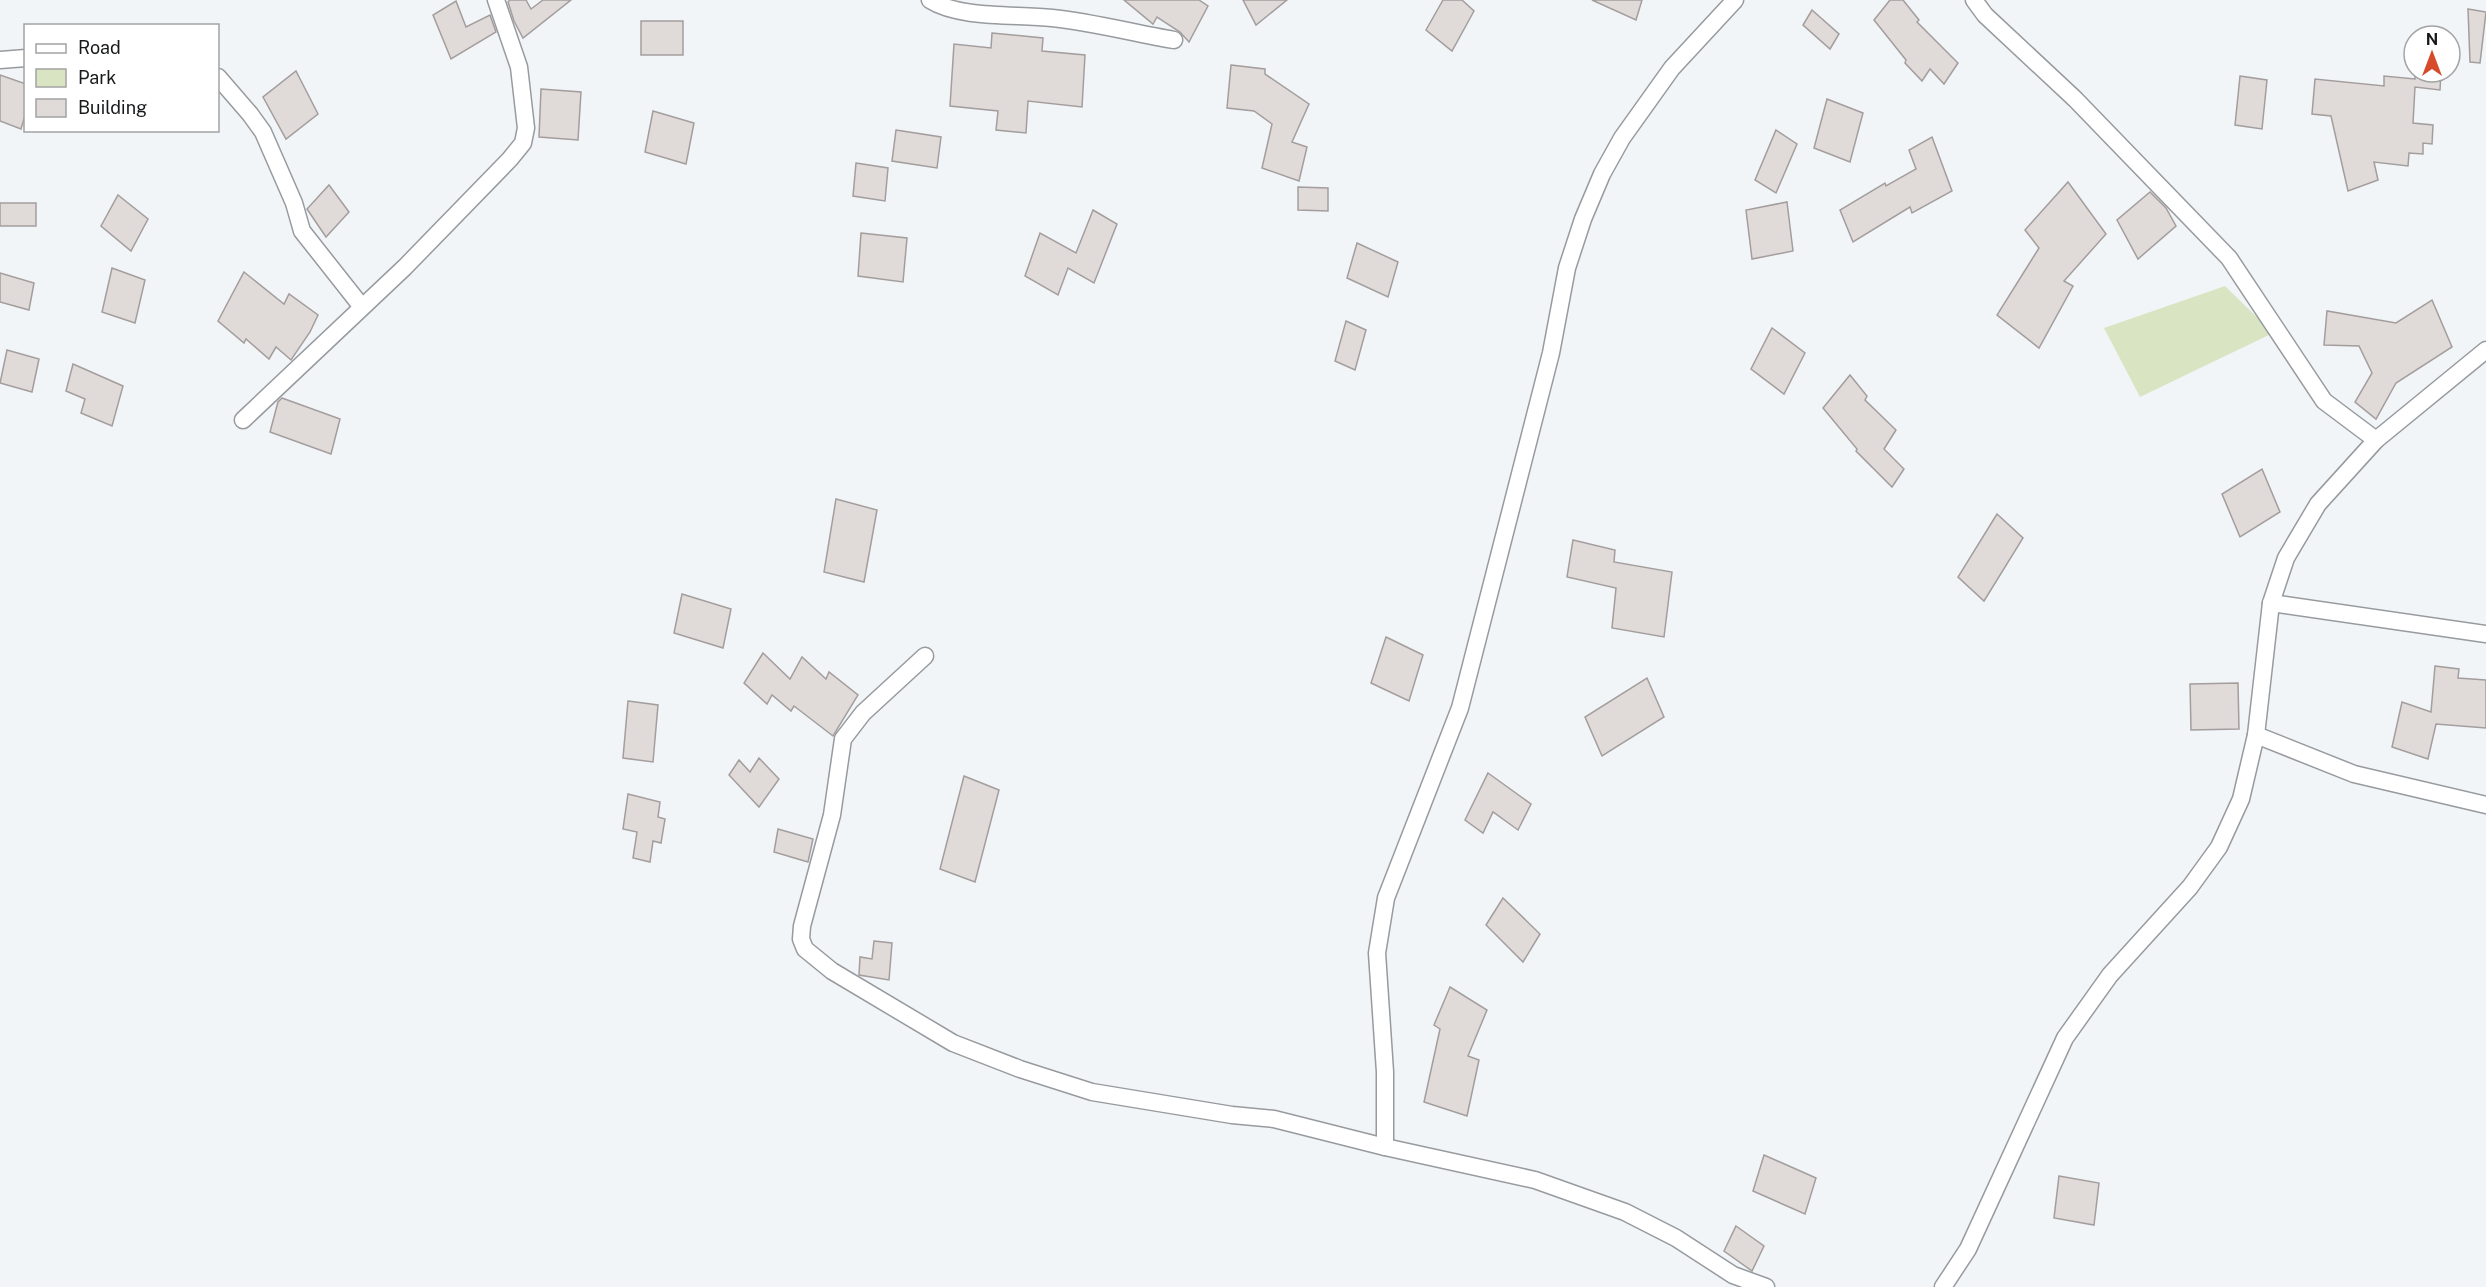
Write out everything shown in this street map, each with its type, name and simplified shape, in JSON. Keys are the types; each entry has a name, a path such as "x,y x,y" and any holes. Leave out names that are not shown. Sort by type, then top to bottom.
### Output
{"street":[{"path":"243,420 413,258 523,143 526,128 519,67 496,0"},
{"path":"930,0 938,5 970,12 1054,18 1174,40"},
{"path":"1019,16 1026,0"},
{"path":"1385,1147 1385,1072 1377,952 1386,898 1460,708 1551,353 1567,268 1602,174 1622,138 1671,68 1735,0"},
{"path":"1974,0 1985,15 2075,99 2229,258 2324,401 2376,440"},
{"path":"0,60 24,58"},
{"path":"219,78 263,132 294,203 302,231 362,307"},
{"path":"1943,1287 1968,1249 2065,1038 2110,975 2190,887 2219,848 2241,800 2256,735 2271,603 2286,558 2318,504 2376,440 2486,350"},
{"path":"2271,603 2486,634"},
{"path":"925,656 863,713 843,739 832,815 802,926 801,939 805,949 841,977 953,1043 1020,1069 1092,1092 1232,1115 1274,1119 1385,1147 1535,1180 1624,1212 1676,1238 1733,1275 1766,1287"},
{"path":"2256,735 2354,774 2486,806"}],"green space":[{"path":"2225,286 2273,333 2140,397 2104,328"}],"building":[{"path":"526,0 531,9 543,0 571,0 523,38 514,21 508,2"},
{"path":"1124,0 1199,0 1208,6 1189,42 1180,32 1157,17 1153,24"},
{"path":"1243,0 1287,0 1256,25"},
{"path":"1443,0 1462,0 1474,11 1452,51 1426,30"},
{"path":"1592,0 1642,0 1636,20"},
{"path":"1890,0 1903,0 1919,20 1917,22 1958,63 1944,84 1930,69 1922,81 1905,63 1906,60 1874,20"},
{"path":"456,1 466,27 490,15 496,32 451,59 433,15"},
{"path":"2468,9 2486,12 2480,63 2470,62"},
{"path":"1812,10 1839,34 1830,49 1803,25"},
{"path":"641,21 683,21 683,55 641,55"},
{"path":"992,33 1043,38 1042,51 1085,55 1082,107 1028,101 1026,133 996,130 998,111 950,106 954,44 991,48"},
{"path":"1231,65 1265,69 1265,74 1309,104 1292,142 1307,147 1299,181 1262,168 1272,124 1254,111 1227,108"},
{"path":"296,71 318,114 286,139 263,97"},
{"path":"0,75 24,83 24,119 21,129 0,121"},
{"path":"2240,76 2267,80 2262,129 2235,125"},
{"path":"2384,76 2402,78 2402,84 2440,84 2440,90 2415,87 2413,123 2433,125 2432,144 2423,143 2423,154 2409,153 2408,166 2374,162 2378,180 2348,191 2331,116 2312,114 2315,79 2384,86"},
{"path":"541,89 581,92 578,140 539,137"},
{"path":"1827,99 1863,113 1850,162 1814,148"},
{"path":"653,111 694,123 686,164 645,152"},
{"path":"896,130 941,137 937,168 892,161"},
{"path":"1776,130 1797,144 1776,193 1755,180"},
{"path":"1932,137 1952,191 1912,213 1910,207 1853,242 1840,210 1885,183 1886,186 1916,169 1909,150"},
{"path":"856,163 888,168 885,201 853,196"},
{"path":"2068,182 2106,234 2064,281 2073,286 2039,348 1997,315 2039,248 2025,230"},
{"path":"329,185 349,212 326,237 307,209"},
{"path":"1298,187 1328,188 1328,211 1298,210"},
{"path":"2150,192 2166,208 2176,226 2138,259 2117,220"},
{"path":"118,195 148,219 131,251 101,226"},
{"path":"1787,202 1793,251 1752,259 1746,210"},
{"path":"0,203 36,203 36,226 0,226"},
{"path":"1093,210 1117,224 1094,283 1068,268 1058,295 1025,276 1040,233 1076,253"},
{"path":"861,233 907,238 903,282 858,276"},
{"path":"1357,243 1398,262 1388,297 1347,278"},
{"path":"112,268 145,280 135,323 102,312"},
{"path":"244,272 284,304 289,294 318,315 310,332 291,360 276,347 269,359 246,339 244,343 218,321"},
{"path":"0,273 34,283 29,310 0,302"},
{"path":"2432,300 2452,347 2396,383 2376,419 2355,402 2372,373 2359,346 2324,345 2327,311 2396,323"},
{"path":"1346,321 1366,330 1355,370 1335,361"},
{"path":"1772,328 1805,353 1784,394 1751,369"},
{"path":"7,350 39,359 32,392 0,383"},
{"path":"73,364 123,386 112,426 81,413 85,399 66,391"},
{"path":"1850,375 1867,396 1865,400 1896,430 1884,449 1904,469 1892,487 1856,451 1857,449 1823,408"},
{"path":"282,398 340,419 331,454 270,432 278,402"},
{"path":"2262,469 2280,512 2240,537 2222,494"},
{"path":"836,499 877,510 864,582 824,572"},
{"path":"1997,514 2023,538 1984,601 1958,577"},
{"path":"1573,540 1615,550 1614,562 1672,572 1664,637 1612,628 1616,588 1567,577"},
{"path":"682,594 731,609 723,648 674,633"},
{"path":"1386,637 1423,655 1409,701 1371,683"},
{"path":"763,653 790,679 802,657 826,679 829,672 858,695 833,736 794,706 791,711 772,695 767,704 744,683"},
{"path":"2435,666 2459,669 2458,678 2486,680 2486,728 2436,724 2428,759 2392,747 2402,702 2431,712"},
{"path":"1647,678 1664,717 1602,756 1585,717"},
{"path":"2238,683 2239,729 2191,730 2190,684"},
{"path":"628,701 658,705 653,762 623,758"},
{"path":"759,758 779,779 759,807 729,775 739,760 750,772"},
{"path":"1488,773 1531,804 1518,830 1493,812 1483,833 1465,820"},
{"path":"964,776 999,790 975,882 940,869"},
{"path":"628,794 660,802 658,817 665,819 661,843 653,841 650,862 633,858 637,832 623,829"},
{"path":"778,829 813,839 808,862 774,852"},
{"path":"1503,898 1540,934 1523,962 1486,925"},
{"path":"874,941 892,943 889,980 859,975 860,957 872,959"},
{"path":"1450,987 1487,1010 1468,1056 1479,1060 1467,1116 1424,1102 1440,1029 1434,1025"},
{"path":"1764,1155 1816,1178 1805,1214 1753,1191"},
{"path":"2059,1176 2099,1183 2094,1225 2054,1218"},
{"path":"1736,1226 1764,1246 1752,1271 1724,1251"}]}
